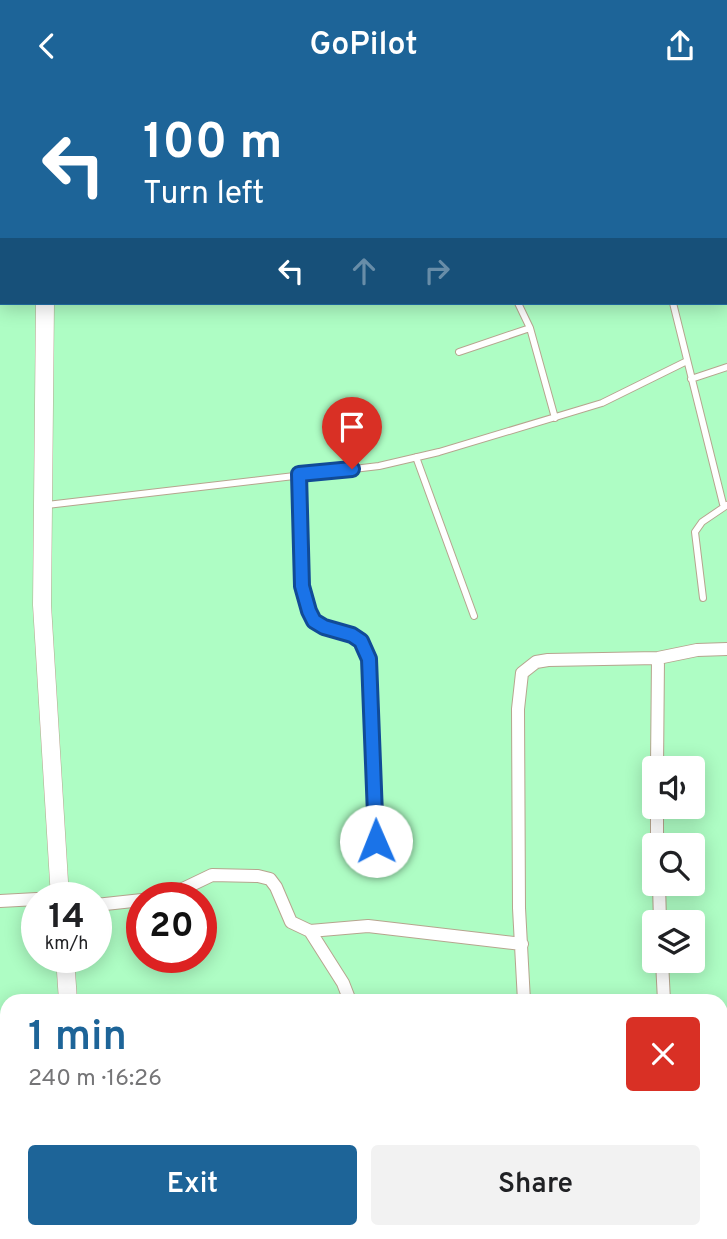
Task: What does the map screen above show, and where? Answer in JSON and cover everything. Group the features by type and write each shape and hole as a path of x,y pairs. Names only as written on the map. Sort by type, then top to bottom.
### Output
{"street":[{"path":"45,305 43,642 59,882"},
{"path":"524,994 518,709 522,673 536,662 548,660 658,658 697,650 727,649"},
{"path":"657,756 658,658"},
{"path":"197,882 212,875 258,876 270,879 291,922 310,931 368,926 522,944"},
{"path":"0,901 21,900"},
{"path":"310,931 347,994"},
{"path":"66,973 68,994"},
{"path":"663,973 664,994"}],"lane":[{"path":"519,305 530,328 555,418"},
{"path":"673,305 685,362 725,505 702,522 695,532 703,598"},
{"path":"459,352 530,328"},
{"path":"42,505 379,466 602,403 685,362"},
{"path":"691,379 727,366"},
{"path":"416,457 474,616"},
{"path":"299,474 302,586 309,611 314,621 324,627 352,635 361,641 369,659 376,841"}],"green space":[{"path":"0,305 727,305 727,994 0,994"}],"route":[{"path":"352,469 299,474 302,586 314,621 361,641 369,659 373,708 376,841"}]}
